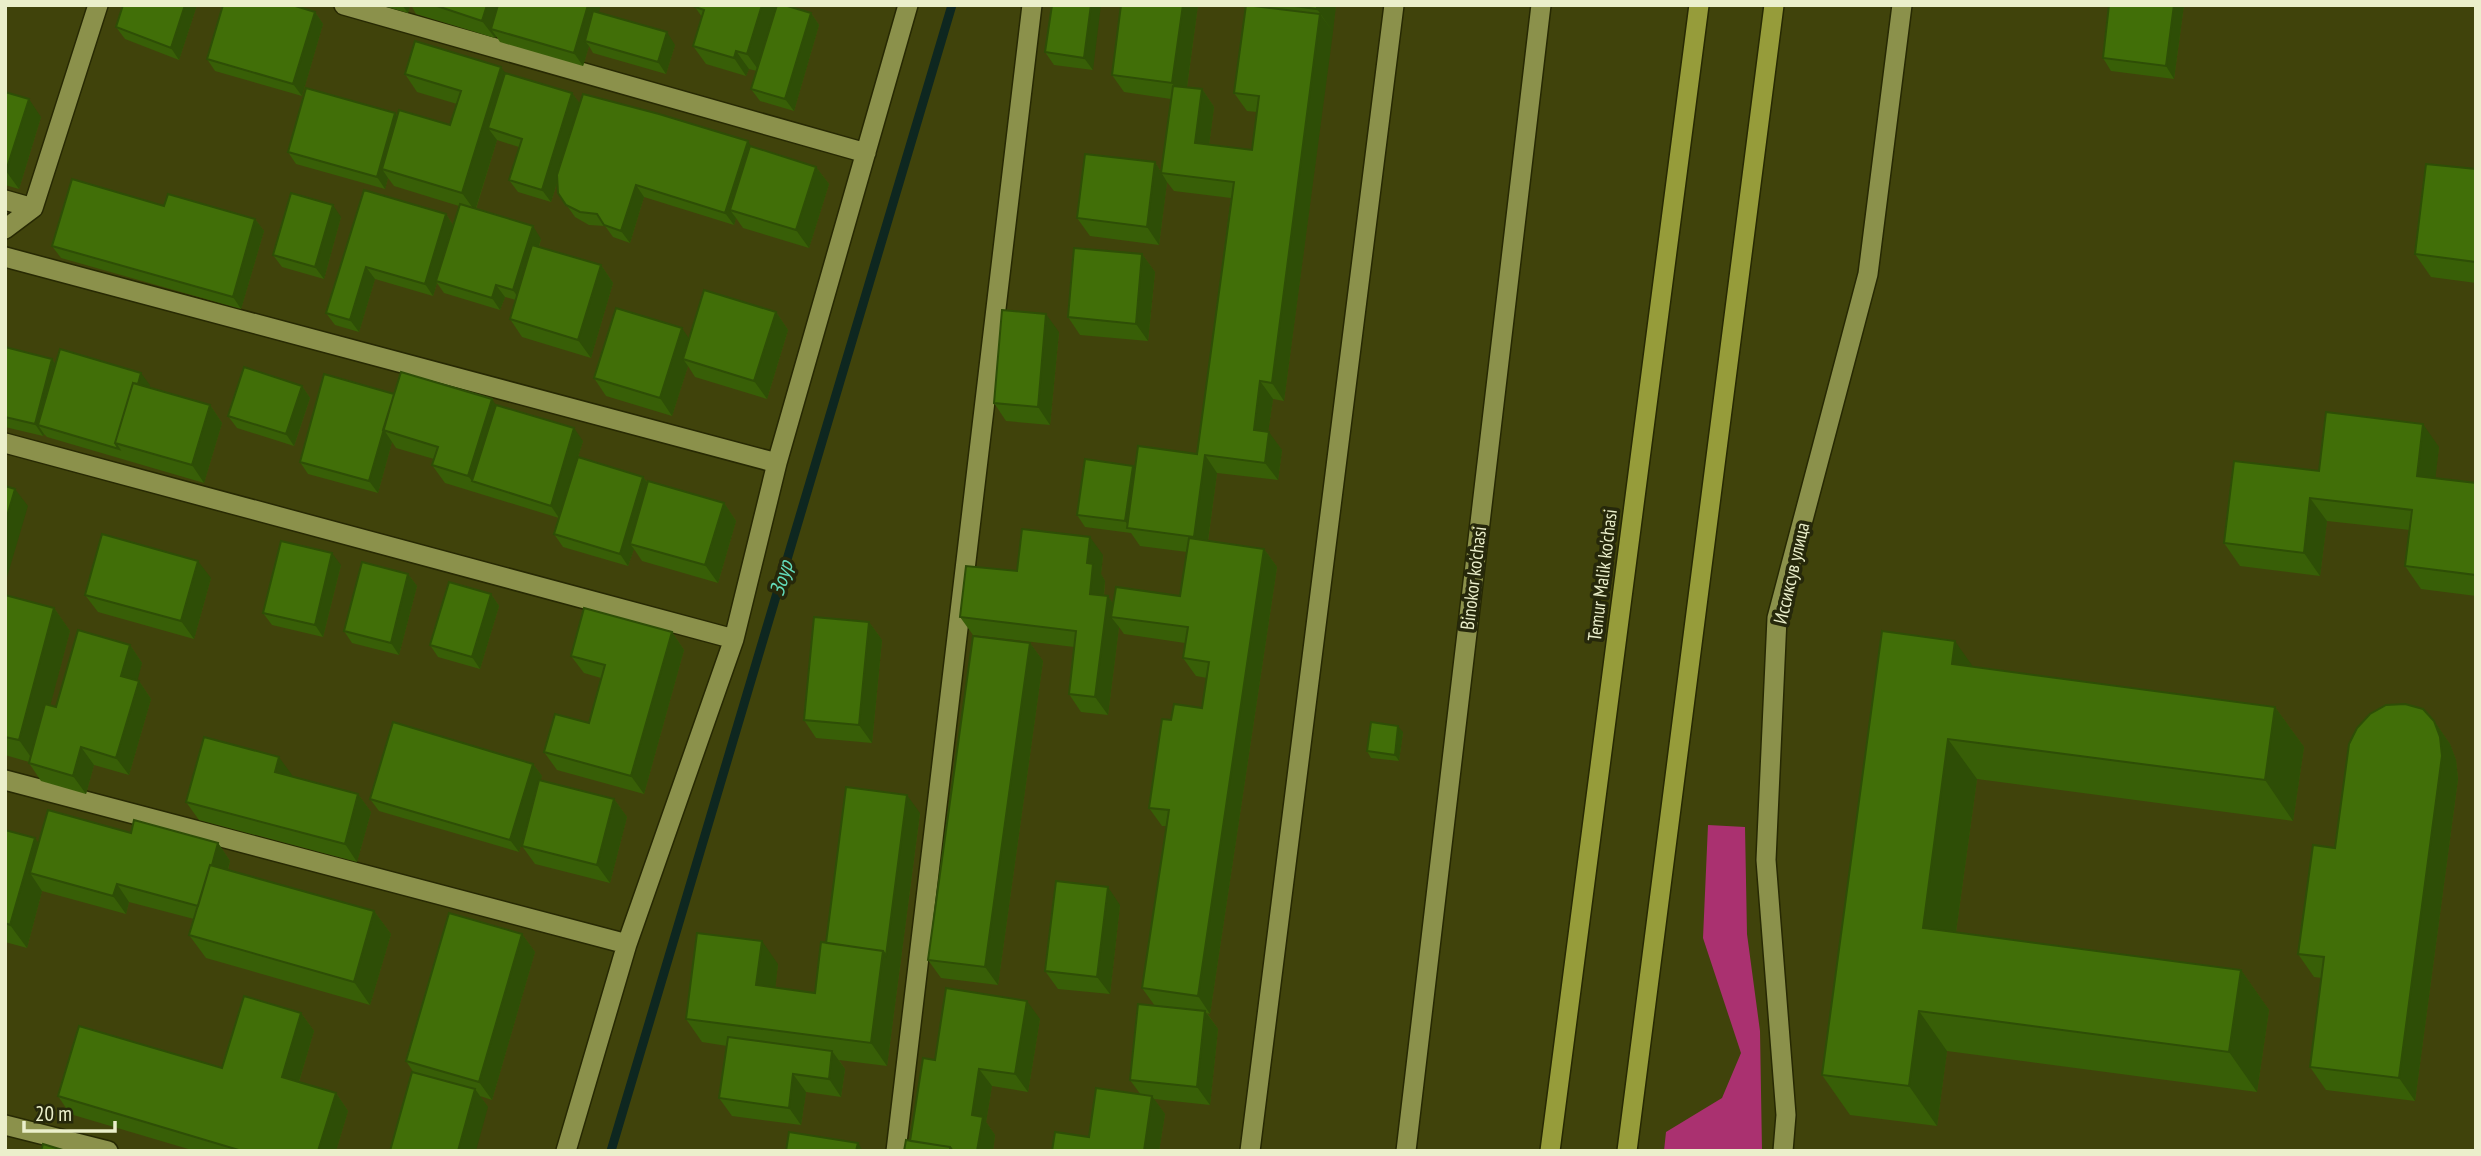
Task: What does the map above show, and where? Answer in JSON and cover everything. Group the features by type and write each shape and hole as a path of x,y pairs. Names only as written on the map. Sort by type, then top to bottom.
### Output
{"highway":[{"name":"Temur Malik ko'chasi","path":"1550,1151 1699,5"},
{"path":"1627,1151 1774,5"}],"street":[{"path":"5,229 33,208 98,5"},
{"path":"344,5 866,153"},
{"path":"566,1151 627,944 734,639 777,463 908,5"},
{"path":"896,1151 1032,5"},
{"path":"1250,1151 1394,5"},
{"name":"Binokor ko'chasi","path":"1406,1151 1541,5"},
{"name":"Иссиксув улица","path":"1783,1151 1786,1115 1766,860 1777,618 1868,274 1902,5"},
{"path":"5,200 33,208"},
{"path":"5,257 777,463"},
{"path":"5,443 734,639"},
{"path":"5,780 627,944"},
{"path":"5,1125 108,1151"}],"shaded area":[{"path":"1708,825 1745,827 1747,934 1760,1031 1762,1151 1664,1151 1666,1132 1722,1098 1741,1053 1703,938"}],"building":[{"path":"123,5 185,5 171,48 116,27"},
{"path":"223,5 292,5 315,12 293,84 207,59"},
{"path":"434,5 487,5 482,21"},
{"path":"498,5 588,5 574,53 491,29"},
{"path":"762,5 747,54 736,51 734,58 693,46 704,10 695,7"},
{"path":"777,5 811,13 785,99 751,89"},
{"path":"1052,5 1091,5 1084,58 1045,52"},
{"path":"1121,5 1183,5 1172,83 1112,75"},
{"path":"1246,5 1320,14 1272,383 1260,381 1254,430 1269,432 1265,463 1205,455 1194,537 1127,528 1138,446 1197,454 1234,182 1161,173 1173,86 1202,89 1195,143 1252,150 1259,96 1234,93"},
{"path":"1288,5 1317,5 1317,9"},
{"path":"2109,5 2174,5 2166,66 2103,58"},
{"path":"593,11 667,32 658,62 585,41"},
{"path":"415,41 501,67 462,193 382,169 399,110 450,125 461,91 405,74"},
{"path":"505,73 572,93 542,190 509,180 522,139 488,128"},
{"path":"306,88 395,113 377,177 288,152"},
{"path":"5,92 29,99 6,171 5,171"},
{"path":"583,94 748,141 725,213 636,185 621,231 604,225 597,214 580,212 566,205 558,193 557,175"},
{"path":"750,146 816,167 796,230 730,210"},
{"path":"1085,154 1155,162 1147,227 1077,218"},
{"path":"2426,164 2476,169 2476,262 2415,254"},
{"path":"72,179 164,206 168,194 255,219 233,297 52,246"},
{"path":"364,190 446,214 425,284 366,267 350,320 326,313"},
{"path":"291,193 333,205 315,267 273,255"},
{"path":"460,204 533,226 513,290 496,285 492,298 436,281"},
{"path":"532,245 601,265 578,340 510,319"},
{"path":"1074,248 1142,254 1136,324 1068,317"},
{"path":"704,290 776,312 754,381 683,359"},
{"path":"616,308 682,328 660,398 594,378"},
{"path":"1002,310 1046,314 1038,407 994,403"},
{"path":"5,347 52,359 35,424 5,417"},
{"path":"60,349 141,373 138,384 133,383 115,443 119,449 38,425"},
{"path":"244,367 302,386 286,434 228,416"},
{"path":"401,372 492,399 468,476 432,465 438,447 383,430"},
{"path":"324,374 394,394 369,481 300,462"},
{"path":"133,383 210,405 192,465 115,443"},
{"path":"496,405 574,428 551,506 472,481"},
{"path":"2326,412 2423,424 2417,476 2476,483 2476,575 2405,566 2412,510 2310,498 2304,553 2224,543 2234,461 2319,471"},
{"path":"578,457 643,477 620,554 554,534"},
{"path":"1085,459 1133,466 1125,521 1077,515"},
{"path":"648,481 724,503 705,565 630,544"},
{"path":"5,486 15,489 5,523"},
{"path":"1022,529 1090,537 1087,563 1093,564 1090,594 1108,596 1095,697 1069,694 1076,631 960,617 966,566 1017,571"},
{"path":"102,534 198,561 181,621 85,595"},
{"path":"1189,538 1264,549 1198,996 1142,988 1169,810 1149,808 1162,719 1171,720 1174,704 1202,708 1209,662 1183,658 1188,627 1111,617 1116,587 1180,596"},
{"path":"281,541 332,553 315,625 263,613"},
{"path":"362,562 408,574 391,643 344,631"},
{"path":"449,582 491,594 472,657 430,645"},
{"path":"5,595 54,608 19,740 5,737"},
{"path":"584,608 672,632 631,776 544,752 555,714 589,723 605,665 571,656"},
{"path":"814,617 869,622 859,725 804,720"},
{"path":"78,630 130,645 121,676 139,681 116,758 81,747 73,776 29,763 45,704 56,707"},
{"path":"1882,631 1955,641 1952,664 2275,707 2265,780 1948,739 1923,928 2241,970 2229,1052 1919,1011 1909,1086 1822,1075"},
{"path":"973,636 1030,643 985,967 928,960"},
{"path":"2405,704 2423,709 2434,721 2440,737 2442,756 2399,1078 2310,1067 2324,957 2298,954 2313,845 2335,848 2349,744 2357,728 2370,714 2386,705"},
{"path":"393,722 533,764 510,840 370,799"},
{"path":"1371,722 1398,726 1395,755 1367,751"},
{"path":"204,737 279,757 275,772 358,794 345,844 186,802"},
{"path":"539,780 614,799 597,865 522,846"},
{"path":"846,787 907,795 886,956 883,951 826,943"},
{"path":"48,810 131,833 134,820 218,843 198,906 117,884 113,896 30,873"},
{"path":"5,830 35,838 10,925 5,923"},
{"path":"210,865 374,911 354,982 189,935"},
{"path":"1056,881 1108,887 1097,977 1045,971"},
{"path":"449,913 522,934 479,1082 406,1061"},
{"path":"697,933 762,941 756,985 815,993 821,942 883,951 871,1043 686,1019"},
{"path":"946,988 1027,1001 1015,1074 979,1069 972,1115 983,1117 977,1151 953,1151 950,1147 910,1141 923,1058 935,1060"},
{"path":"244,996 301,1013 282,1077 336,1093 318,1151 242,1151 58,1096 79,1026 222,1068"},
{"path":"1138,1004 1205,1011 1197,1087 1130,1080"},
{"path":"728,1037 832,1051 829,1079 793,1074 789,1108 719,1098"},
{"path":"412,1072 475,1089 458,1151 390,1151"},
{"path":"1096,1088 1152,1096 1144,1151 1052,1151 1055,1132 1089,1137"},
{"path":"789,1132 858,1143 856,1151 786,1151"},
{"path":"906,1140 950,1147 950,1151 904,1151"},
{"path":"43,1144 66,1151 41,1151"}],"waterway":[{"name":"Зоур","path":"611,1151 952,5"}]}
